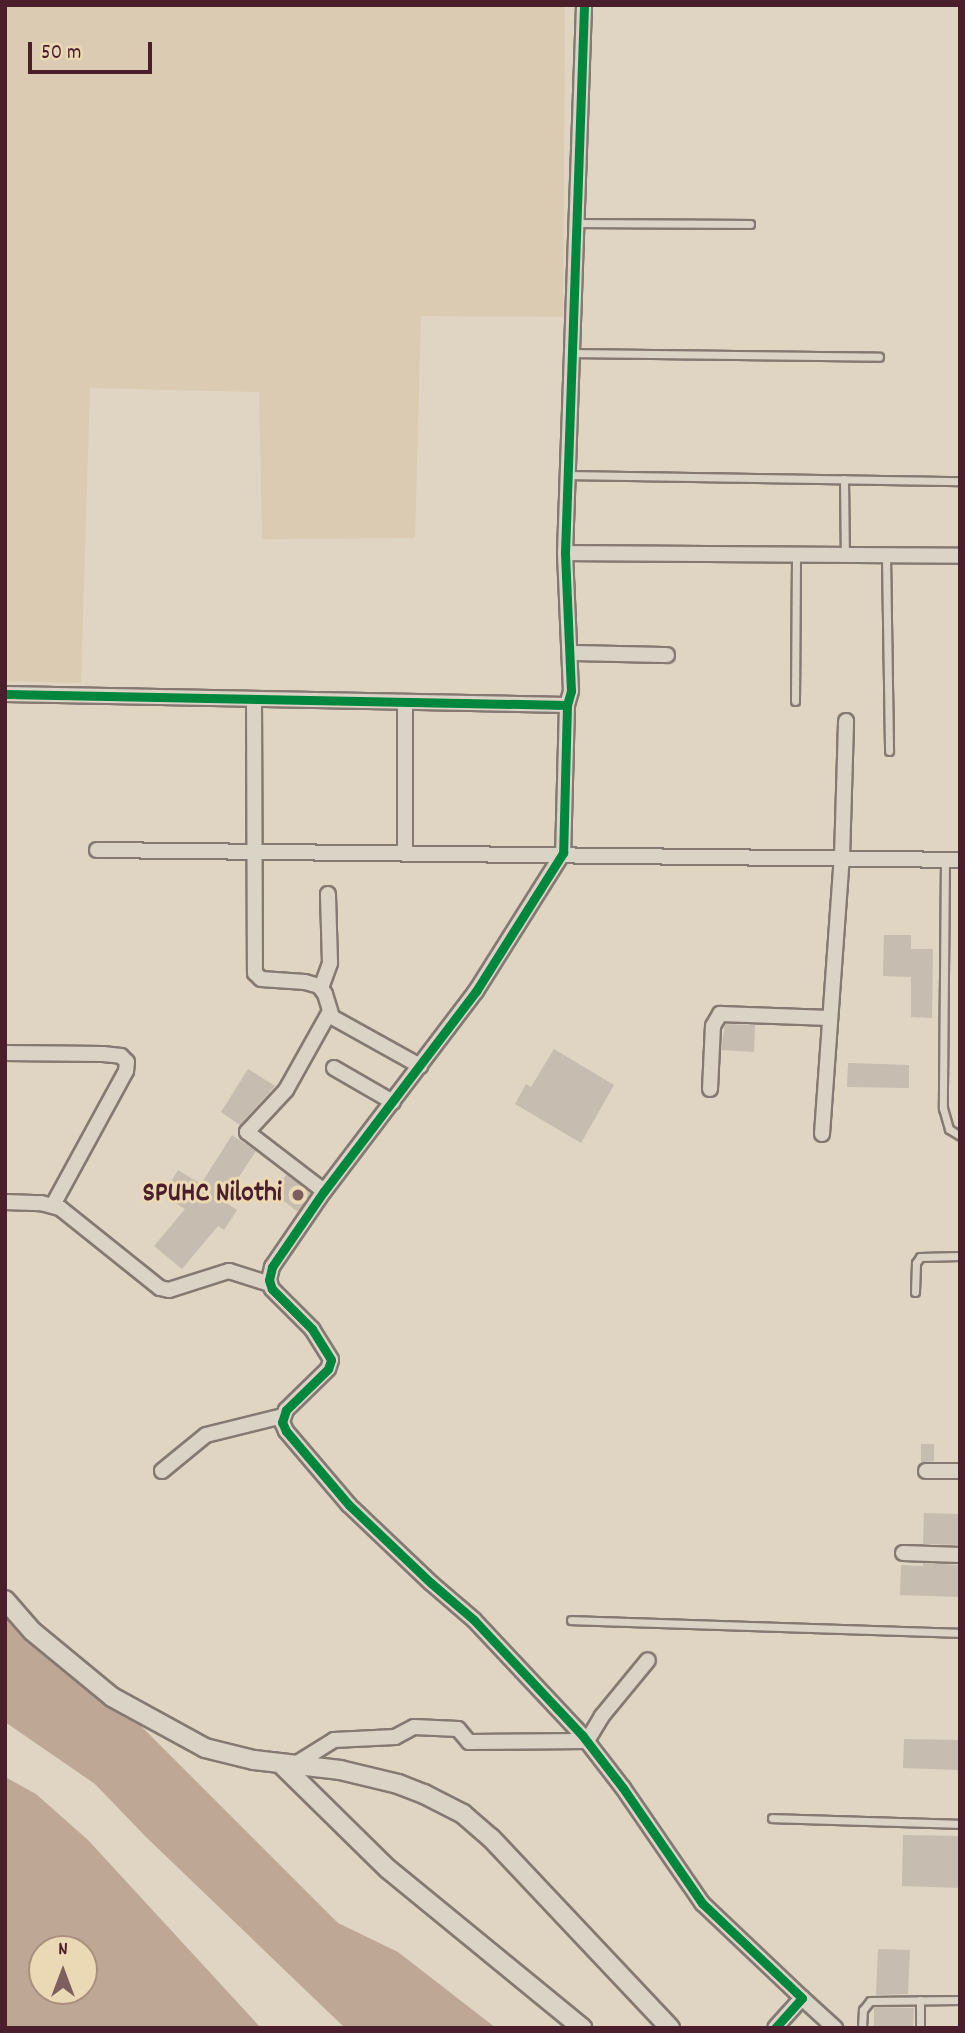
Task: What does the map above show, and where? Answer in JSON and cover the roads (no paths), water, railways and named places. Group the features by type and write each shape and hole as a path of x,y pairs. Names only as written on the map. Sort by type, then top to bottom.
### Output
{"street":[{"path":"270,1284 272,1267 324,1191 476,991 563,853 567,705 571,691 565,553 584,5"},
{"path":"565,553 960,556"},
{"path":"570,653 667,655"},
{"path":"5,694 567,705"},
{"path":"254,699 255,973 261,979 305,982 321,988"},
{"path":"405,703 405,852"},
{"path":"822,1134 842,858 846,721"},
{"path":"97,850 563,853 952,860"},
{"path":"328,894 330,963 321,988 329,1013 340,1023 420,1066"},
{"path":"324,1191 247,1132 286,1090 329,1013"},
{"path":"710,1089 713,1026 720,1014 830,1018"},
{"path":"5,1053 103,1054 121,1056 127,1062 126,1071 53,1205"},
{"path":"334,1068 393,1102"},
{"path":"5,1202 53,1205 160,1288 169,1290 229,1271 270,1284 312,1329 331,1360 328,1369 283,1416 206,1435 162,1471"},
{"path":"283,1416 286,1432 349,1505 474,1620 587,1741 702,1903 835,2028"},
{"path":"926,1471 960,1471"},
{"path":"904,1553 960,1555"},
{"path":"5,1600 32,1630 112,1697 205,1748 287,1764 340,1770 398,1784 463,1814 491,1838 670,2028"},
{"path":"587,1741 603,1716 648,1660"},
{"path":"287,1764 334,1740 395,1737 414,1727 457,1729 469,1742 587,1741"},
{"path":"287,1764 388,1869 582,2028"},
{"path":"775,2028 802,1998"}],"lane":[{"path":"576,223 750,223"},
{"path":"572,353 878,357"},
{"path":"568,475 959,481"},
{"path":"844,479 845,556"},
{"path":"795,701 796,555"},
{"path":"886,556 889,751"},
{"path":"952,860 943,1108 949,1129 960,1136"},
{"path":"915,1292 916,1263 920,1257 960,1256"},
{"path":"571,1620 960,1633"},
{"path":"772,1818 960,1824"},
{"path":"920,2000 920,2028"},
{"path":"862,2028 863,2010 870,2001 960,2000"}],"place":[{"name":"SPUHC Nilothi","path":"298,1195"}]}
